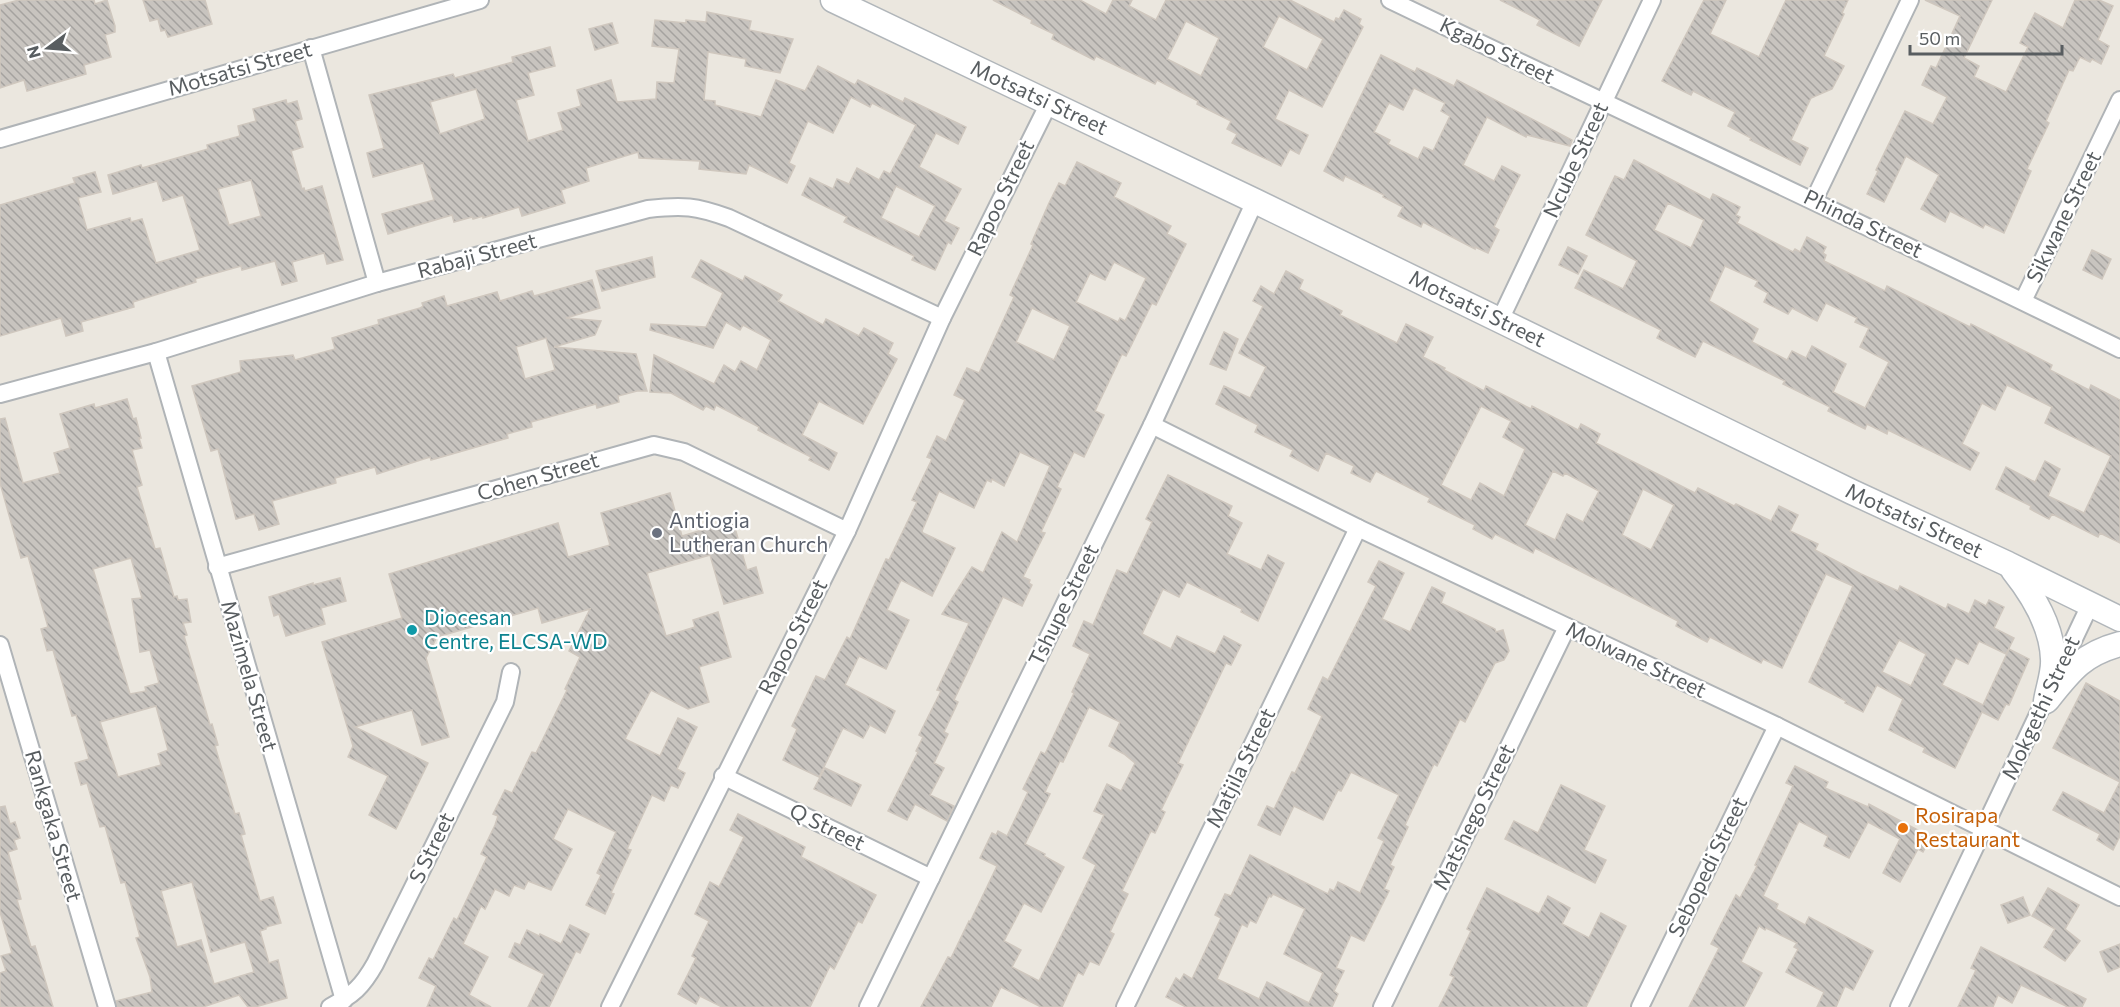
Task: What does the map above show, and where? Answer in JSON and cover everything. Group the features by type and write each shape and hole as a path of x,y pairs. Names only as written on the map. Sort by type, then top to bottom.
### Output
{"street":[{"name":"Motsatsi Street","path":"0,139 480,0"},
{"name":"Motsatsi Street","path":"833,0 2120,619"},
{"name":"Kgabo Street","path":"1390,0 1603,102"},
{"name":"Ncube Street","path":"1500,320 1652,0"},
{"path":"1814,200 1910,0"},
{"path":"311,48 377,283"},
{"name":"Sikwane Street","path":"2023,301 2120,100"},
{"name":"Phinda Street","path":"1603,102 1814,200 2120,349"},
{"name":"Rapoo Street","path":"610,1007 723,776 847,531 942,318 1049,103"},
{"name":"Tshupe Street","path":"868,1007 1152,424 1255,201"},
{"name":"Rabaji Street","path":"0,394 156,352 377,283 648,208 674,206 700,208 729,218 942,318"},
{"name":"Mazimela Street","path":"156,352 337,1004"},
{"name":"Molwane Street","path":"1152,424 1358,528 1777,726 2120,897"},
{"name":"Cohen Street","path":"217,567 654,445 668,446 684,452 847,531"},
{"name":"Matjila Street","path":"1125,1007 1358,528"},
{"path":"2008,564 2031,593 2047,629 2053,660 2046,701"},
{"name":"Mokgethi Street","path":"1899,1007 2090,605"},
{"name":"Matshego Street","path":"1382,1007 1567,627"},
{"path":"2046,701 2071,670 2098,650 2120,644"},
{"name":"Rankgaka Street","path":"0,645 107,1007"},
{"name":"S Street","path":"337,1004 363,985 375,964 505,702 511,672"},
{"name":"Sebopedi Street","path":"1640,1007 1777,726"},
{"name":"Q Street","path":"723,776 931,878"}],"building":[{"path":"19,0 94,0 95,4 107,0 115,26 115,32 105,35 111,57 84,65 86,74 27,91 24,80 0,88 0,5"},
{"path":"143,0 205,0 212,24 168,37 165,30 161,31 158,19 150,21"},
{"path":"993,0 1080,0 1106,14 1113,0 1132,0 1129,6 1156,20 1166,0 1290,0 1334,22 1336,18 1339,19 1344,10 1361,19 1359,24 1363,27 1322,107 1289,90 1275,119 1308,135 1299,154 1290,149 1281,166 1232,143 1237,134 1227,129 1231,121 1197,104 1198,101 1157,80 1155,84 1096,56 1094,60 1052,39 1054,34 1031,23 1032,20","holes":["1279,16 1323,39 1307,70 1263,47","1186,21 1219,38 1201,76 1167,59"]},
{"path":"1500,0 1602,0 1579,46 1537,25 1540,20"},
{"path":"1704,0 1726,0 1710,34 1759,57 1786,0 1848,0 1842,13 1844,14 1824,56 1844,66 1832,89 1811,98 1791,140 1808,148 1800,165 1750,140 1751,138 1728,126 1735,112 1693,91 1691,95 1662,81"},
{"path":"1925,0 1992,0 1964,58 1979,66 1974,77 2006,92 2028,47 2020,43 2035,13 2063,28 2075,0 2099,0 2113,6 2098,40 2109,46 2101,64 2092,59 2090,62 2080,57 2073,71 2069,70 2046,121 2049,123 2027,169 2031,171 2004,233 1985,224 1983,228 1950,211 1945,222 1921,209 1939,175 1906,156 1884,202 1867,194 1878,171 1876,170 1905,111 1933,124 1947,97 1922,85 1931,66 1936,68 1960,16"},
{"path":"707,12 751,21 749,30 793,39 780,73 745,66 746,59 708,52 704,100 715,101 715,105 761,117 776,80 805,91 818,66 855,85 858,80 903,102 905,98 966,127 958,144 936,133 919,167 961,189 944,221 959,228 951,244 948,242 935,270 912,260 914,256 844,222 847,217 802,195 810,178 833,189 837,179 849,184 857,168 879,180 884,171 890,174 916,125 872,103 870,107 851,97 833,133 808,121 789,163 795,166 787,183 749,165 746,174 699,169 700,161 639,158 638,152 586,168 589,181 561,190 565,203 522,216 519,207 483,218 483,216 473,219 472,217 454,222 452,215 388,234 382,214 434,200 423,163 373,177 367,153 384,148 369,95 453,74 455,78 513,62 512,57 550,47 555,66 528,73 534,95 516,100 528,141 563,130 558,113 581,106 577,90 611,80 617,102 656,99 657,82 674,83 679,49 652,46 655,20 706,22","holes":["476,89 485,119 440,134 430,102","896,186 935,206 919,237 881,218"]},
{"path":"612,23 618,43 595,50 589,29"},
{"path":"1381,55 1415,72 1417,68 1454,86 1457,80 1572,140 1570,146 1527,135 1526,137 1487,117 1463,165 1494,181 1502,166 1520,175 1494,227 1499,230 1488,253 1475,247 1475,249 1423,222 1421,227 1398,216 1403,207 1383,197 1384,195 1345,176 1343,181 1324,171","holes":["1414,88 1445,103 1441,111 1450,116 1433,151 1424,147 1418,159 1388,144 1390,140 1374,132 1389,103 1403,110"]},
{"path":"286,100 287,104 297,101 302,119 295,121 303,147 291,151 302,189 304,188 305,191 322,186 343,260 327,264 324,253 292,262 297,281 282,285 275,261 242,270 241,266 195,279 196,282 133,302 134,307 81,322 83,331 66,336 61,318 0,336 0,205 75,183 73,178 95,172 101,192 78,198 87,230 130,218 131,222 142,219 156,263 200,250 183,195 163,201 157,181 113,194 108,175 208,149 207,145 240,136 238,126 256,121 253,109","holes":["251,180 261,216 229,225 218,189"]},
{"path":"1634,160 1710,200 1713,194 1740,207 1736,215 1740,217 1737,223 1793,252 1795,249 1800,252 1807,237 1826,247 1823,253 1826,255 1824,261 1885,291 1887,286 1970,327 1971,324 2052,365 2050,370 2089,390 2091,385 2120,400 2120,543 2100,533 2098,537 2052,514 2049,519 2030,509 2031,506 1996,489 2006,467 2035,482 2045,461 2060,469 2048,496 2084,513 2111,456 2045,423 2052,407 2007,385 1995,410 1982,403 1962,444 1979,453 1970,470 1888,430 1887,434 1867,424 1865,429 1828,411 1830,407 1783,384 1785,381 1703,341 1695,357 1657,338 1661,330 1575,288 1584,270 1623,289 1637,261 1586,235 1615,176 1624,180","holes":["1668,203 1704,220 1691,248 1654,230","1725,266 1758,281 1755,286 1768,293 1764,302 1788,314 1792,308 1817,321 1826,303 1857,318 1855,322 1869,328 1860,347 1889,362 1865,408 1833,392 1846,364 1812,346 1806,358 1792,351 1787,360 1752,342 1758,329 1709,301"]},
{"path":"1077,162 1121,183 1114,197 1171,226 1167,234 1186,244 1156,305 1152,303 1126,356 1122,354 1095,411 1104,415 1084,457 1074,452 1057,487 1061,489 1041,532 1045,533 1023,577 1030,580 1029,583 1032,585 1022,606 1003,597 954,700 958,702 944,732 948,734 934,763 944,768 930,795 954,806 947,821 915,804 907,820 888,811 918,752 916,751 923,737 919,735 941,691 937,690 969,623 942,614 972,567 983,573 1002,532 1017,542 1050,466 1020,452 1004,486 992,479 991,482 987,480 974,508 939,491 922,531 955,548 932,596 901,580 887,610 909,620 886,669 859,656 845,685 895,711 885,733 870,725 863,738 843,728 819,777 783,760 797,729 792,726 816,676 825,680 847,637 850,639 886,559 889,560 917,502 912,500 932,459 927,457 937,436 946,441 965,400 954,395 967,368 979,373 1014,297 1010,295 1049,203 1059,183 1065,186","holes":["1114,262 1146,278 1125,321 1120,318 1118,322 1076,302 1090,273 1105,280","1032,308 1070,326 1054,360 1016,342"]},
{"path":"1568,247 1587,256 1578,274 1559,265"},
{"path":"2092,250 2111,259 2102,279 2083,270"},
{"path":"652,257 655,277 602,291 596,271"},
{"path":"701,260 743,281 745,276 782,295 778,301 823,325 826,319 859,336 864,328 893,343 888,354 897,359 863,424 819,401 802,435 837,453 829,470 809,460 811,457 758,430 759,427 716,405 714,410 706,406 703,410 671,393 650,392 654,355 714,384 724,365 735,372 741,361 757,370 771,340 743,325 740,330 726,322 713,348 650,330 651,324 706,327 723,293 692,277"},
{"path":"1286,271 1303,280 1299,289 1342,311 1340,315 1397,343 1406,324 1433,337 1423,357 1445,368 1444,370 1484,391 1486,386 1531,409 1532,406 1578,430 1581,424 1600,434 1596,443 1695,493 1698,488 1771,521 1779,506 1798,515 1790,531 1818,544 1815,550 1898,591 1900,586 1946,609 1948,604 1969,614 1975,600 1986,606 1989,600 2004,607 1994,628 2014,638 2006,654 1979,641 1968,664 1956,658 1942,685 1983,705 2009,649 2029,659 2009,705 2006,704 1998,720 1982,712 1955,768 1923,752 1925,748 1889,730 1903,699 1877,685 1863,712 1809,682 1853,586 1826,574 1782,668 1763,659 1761,663 1710,637 1707,642 1676,626 1678,621 1535,548 1533,553 1495,534 1492,539 1473,529 1475,525 1428,502 1430,498 1376,471 1370,482 1351,473 1354,466 1326,453 1318,471 1290,456 1293,450 1255,432 1258,425 1216,404 1224,386 1250,398 1266,367 1239,353 1263,306 1253,301 1261,286 1274,294","holes":["1481,406 1511,421 1503,437 1525,449 1504,496 1480,483 1471,500 1441,485","1553,471 1563,476 1565,473 1599,491 1583,522 1567,514 1555,540 1525,525","1643,489 1674,505 1651,550 1622,535","1899,640 1926,654 1911,686 1882,672"]},
{"path":"592,280 600,308 566,318 601,321 595,335 554,347 636,354 647,391 618,396 619,402 597,408 596,404 531,422 532,427 507,434 508,438 431,460 430,457 377,474 375,467 335,478 336,483 272,501 279,524 259,530 254,514 236,519 218,449 211,451 192,386 241,372 240,361 293,355 295,360 335,349 332,338 379,324 378,320 420,308 423,306 422,303 444,296 447,306 497,292 500,301 532,291 534,296","holes":["546,338 555,370 525,379 516,347"]},
{"path":"1224,332 1238,339 1226,370 1210,364"},
{"path":"127,399 133,419 136,418 142,448 132,450 142,485 137,487 155,549 160,548 174,597 177,596 178,600 187,599 191,622 183,623 187,635 184,636 218,745 215,746 235,814 239,813 245,834 241,835 260,901 273,897 281,923 260,931 269,963 278,960 287,998 255,1007 248,1007 239,995 203,1007 117,1007 116,1001 152,992 150,977 136,938 140,937 125,882 121,883 105,826 100,827 87,783 81,785 75,763 89,759 76,715 72,716 53,650 47,651 41,629 48,627 28,556 21,558 0,483 0,419 5,418 23,483 60,473 54,453 70,448 60,414 94,404 95,408","holes":["131,558 142,598 132,599 140,652 150,650 159,683 145,687 146,691 130,694 93,569","156,706 168,750 158,754 161,765 118,777 100,722","192,882 211,952 245,942 254,972 214,984 201,940 177,947 161,891"]},
{"path":"1168,475 1232,506 1228,516 1242,523 1227,554 1261,570 1268,555 1284,563 1258,621 1241,612 1242,609 1187,582 1179,597 1163,589 1142,634 1171,649 1177,636 1215,654 1224,636 1241,645 1231,665 1226,663 1178,763 1183,765 1161,810 1165,812 1155,833 1151,831 1122,891 1128,894 1110,932 1114,934 1099,965 1090,961 1083,975 1078,972 1062,1007 1041,1007 1001,987 991,1007 921,1007 948,957 951,958 997,866 980,858 992,833 996,835 998,831 1007,836 1028,792 1023,789 1041,752 1045,754 1074,693 1072,692 1090,654 1073,646 1084,621 1093,625 1117,570 1127,574 1152,522 1146,519","holes":["1089,707 1120,722 1109,746 1135,763 1121,791 1107,784 1094,811 1104,815 1083,858 1096,865 1039,981 1012,967 1021,950 1004,941 1024,903 1041,912 1064,867 1025,844 1050,794 1045,792 1060,761 1063,762"]},
{"path":"670,493 682,536 733,521 747,570 756,567 763,593 724,604 710,555 647,573 666,636 695,627 693,620 718,612 731,657 699,667 709,702 688,709 651,690 625,739 660,756 678,718 697,727 677,769 685,773 678,788 671,785 664,801 652,795 627,849 631,850 611,893 614,894 605,914 586,905 601,875 597,873 616,832 568,809 553,839 572,849 551,890 528,881 524,889 514,885 509,896 495,889 485,909 481,906 463,944 488,957 469,995 491,1007 427,1007 436,986 419,978 429,958 433,960 454,918 457,920 487,857 481,854 495,825 498,816 493,814 505,790 512,793 532,752 536,753 567,690 565,689 580,657 569,651 590,609 542,623 538,608 437,637 426,658 449,737 422,745 412,710 355,727 428,763 396,829 369,815 388,776 348,757 353,746 322,642 402,618 389,574 558,523 568,557 610,545 601,513"},
{"path":"1379,561 1404,573 1382,619 1410,632 1432,587 1445,593 1441,603 1495,629 1496,632 1503,630 1509,651 1504,660 1495,663 1465,722 1460,719 1437,766 1434,764 1405,825 1408,827 1390,865 1394,867 1384,889 1389,891 1364,941 1351,935 1336,968 1344,971 1334,991 1338,994 1332,1007 1186,1007 1166,997 1176,978 1180,981 1184,974 1192,979 1221,918 1215,915 1225,894 1231,896 1250,855 1328,894 1330,889 1334,891 1338,882 1360,893 1384,841 1378,838 1399,795 1351,772 1341,791 1338,790 1323,820 1294,806 1280,835 1258,825 1267,806 1274,809 1292,772 1295,773 1322,716 1308,709 1323,677 1328,680 1376,586 1368,582","holes":["1273,894 1305,909 1284,954 1323,973 1309,1003 1267,982 1259,999 1217,979 1242,924 1247,927 1250,920 1256,923 1269,896"]},
{"path":"340,578 346,601 321,608 325,624 286,636 279,614 274,616 269,597 313,583 313,585"},
{"path":"2086,683 2120,701 2120,782 2053,748"},
{"path":"1795,766 1828,782 1825,788 1868,807 1869,804 1931,837 1923,852 1918,849 1900,882 1883,873 1900,839 1868,822 1849,858 1824,846 1828,836 1799,821 1763,896 1778,904 1776,909 1805,925 1809,917 1873,951 1853,990 1845,986 1836,1007 1817,1007 1824,992 1786,972 1798,949 1794,947 1797,943 1759,926 1741,962 1762,973 1744,1007 1689,1007 1719,948 1711,944 1736,895 1740,898 1757,866 1755,865 1793,786 1786,783"},
{"path":"825,768 861,785 851,806 814,789"},
{"path":"2120,782 2120,836 2113,850 2097,840 2100,834 2053,810 2063,792 2104,813"},
{"path":"1561,785 1605,806 1584,850 1606,860 1595,883 1505,839 1514,821 1538,833"},
{"path":"5,806 10,824 15,822 20,838 14,840 17,849 8,852 21,899 17,900 31,947 35,946 53,1007 0,1007 0,973 6,971 1,956 12,953 0,912 0,807"},
{"path":"738,814 805,847 801,857 876,895 862,923 858,921 834,969 830,966 810,1007 722,1007 700,996 696,1004 678,994 696,958 692,956 709,921 695,914 710,882 719,887 744,837 730,830"},
{"path":"1487,888 1539,914 1548,896 1570,908 1562,924 1589,938 1601,913 1626,926 1586,1007 1439,1007 1454,977 1450,975 1471,931 1467,929"},
{"path":"2048,888 2079,905 2065,929 2080,941 2065,961 2044,947 2055,929 2032,916"},
{"path":"2023,897 2030,915 2008,923 2001,905"},
{"path":"570,925 589,934 580,953 576,951 549,1007 528,1007 544,974 509,957 515,943 520,945 527,930 561,944"},
{"path":"2120,944 2120,967 2108,972 2100,952"},
{"path":"1981,947 2086,999 2082,1007 2068,1007 2021,985 2012,1003 1998,995 1993,1007 1958,1007 1976,970 1971,968"}],"place":[{"name":"Antiogia Lutheran Church","path":"657,533"},
{"name":"Diocesan Centre, ELCSA-WD","path":"412,630"},
{"name":"Rosirapa Restaurant","path":"1903,828"}]}
